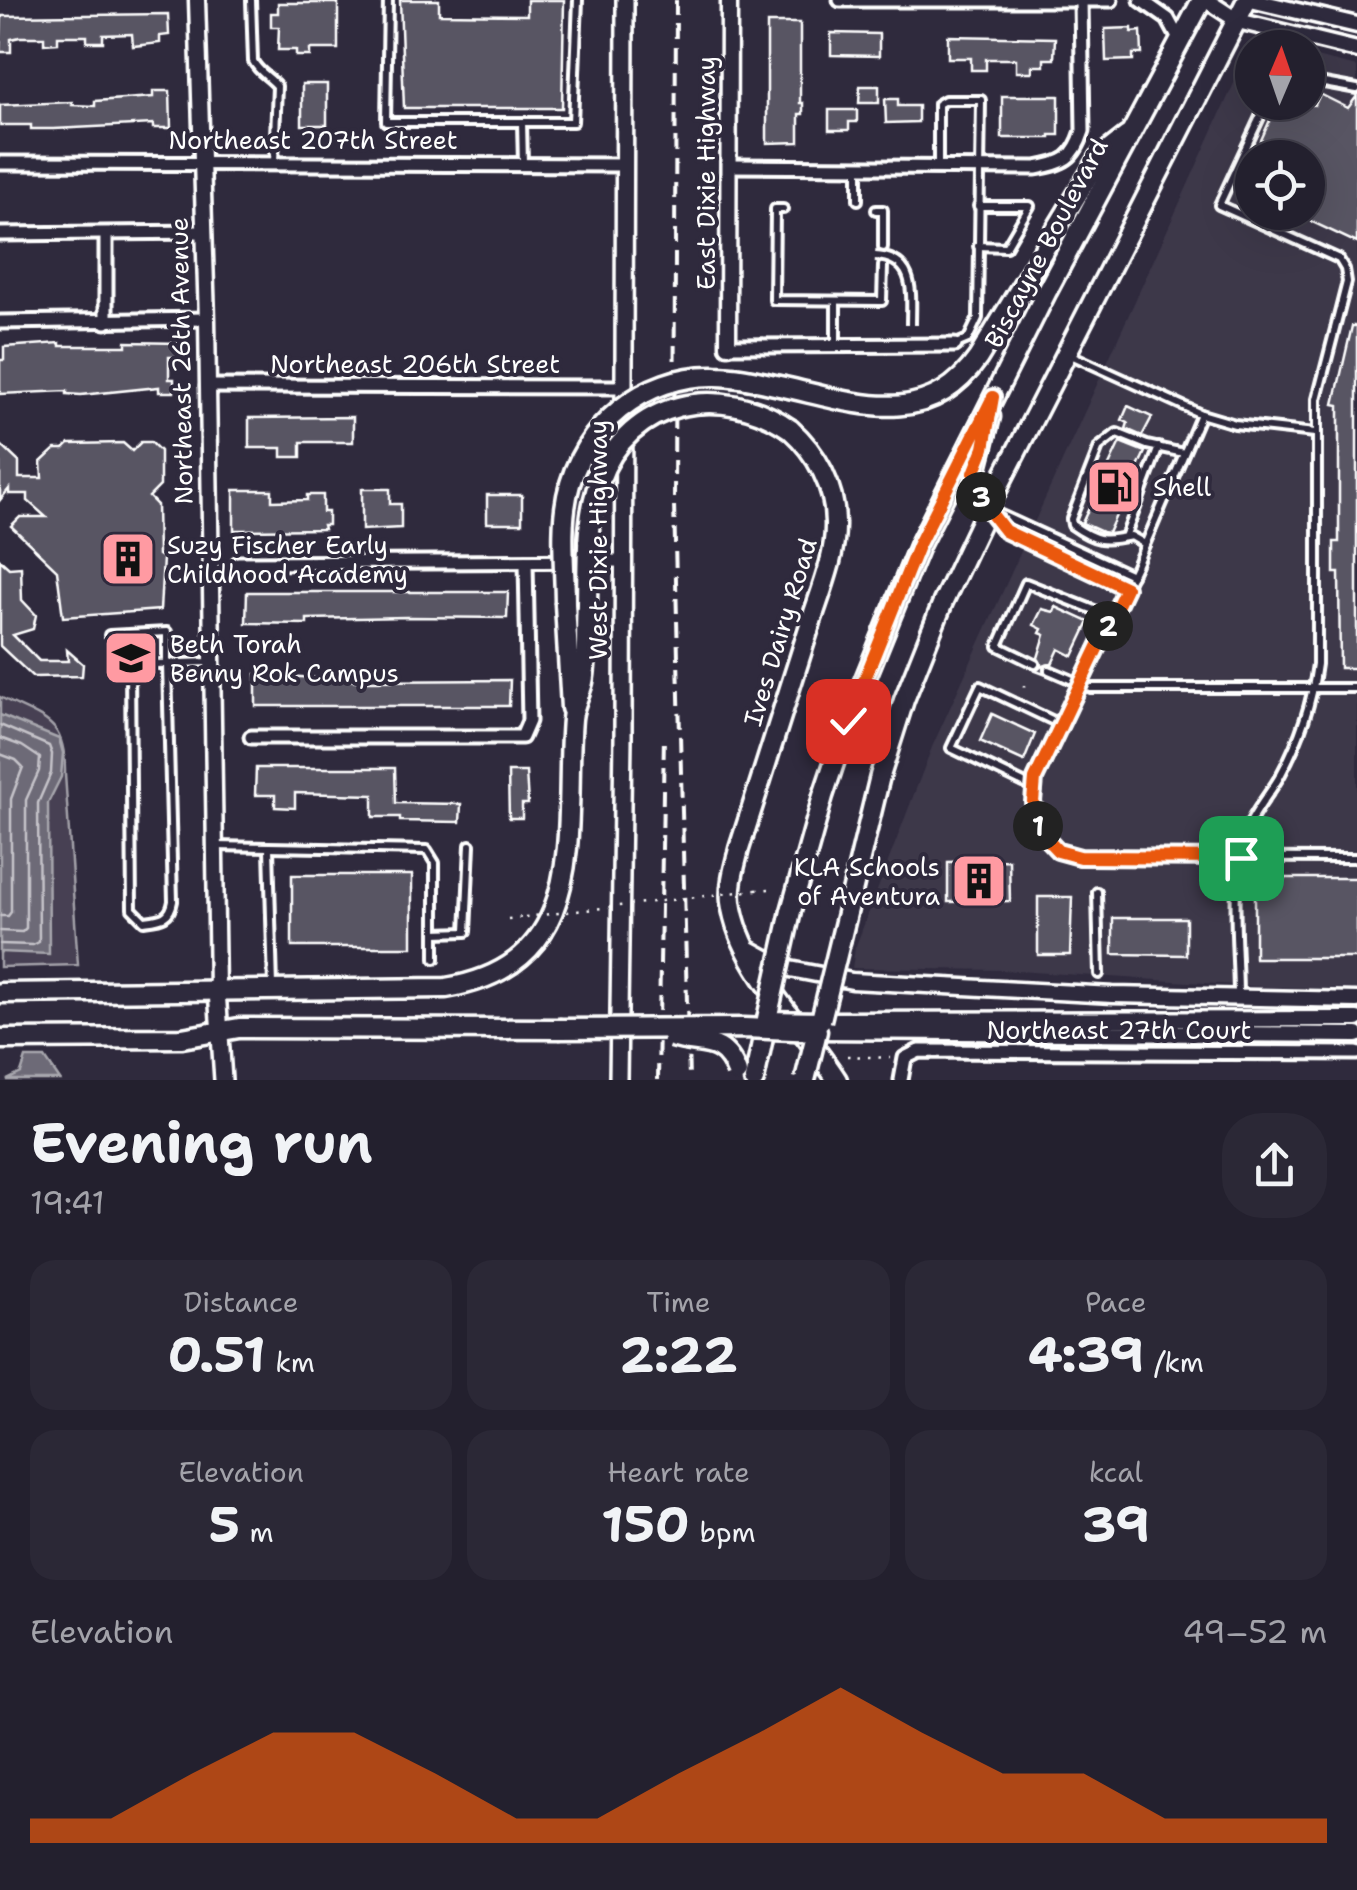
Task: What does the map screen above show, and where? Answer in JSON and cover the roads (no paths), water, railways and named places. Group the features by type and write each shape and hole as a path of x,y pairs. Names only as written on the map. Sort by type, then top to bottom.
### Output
{"main road":[{"name":"West Dixie Highway","path":"618,1080 626,0"},
{"name":"Biscayne Boulevard","path":"746,1077 766,1024 791,911 828,780 878,642 929,523 1204,0"},
{"path":"804,1080 873,801 901,710 943,602 987,508 1249,0"},
{"path":"572,714 567,682 564,524 570,485 590,442 610,418 646,391 695,377 744,378 866,404 916,404 949,389 966,374 1100,158 1132,133"},
{"path":"987,508 974,484 974,473 984,448 993,397"},
{"name":"Ives Dairy Road","path":"0,993 446,988 493,974 525,950 550,918 564,880 572,714 583,681 590,528 596,490 610,459 633,432 673,408 708,402 752,408 790,429 810,450 832,496 835,534 731,880 733,912 756,971 837,1080"},
{"name":"Northeast 26th Avenue","path":"216,990 223,1080"},
{"path":"0,1039 182,1038 239,1028 819,1026"},
{"path":"653,1028 677,1040 701,1040 715,1046 746,1077"}],"street":[{"name":"Northeast 26th Avenue","path":"197,0 216,990"},
{"name":"East Dixie Highway","path":"728,346 729,0"},
{"path":"840,0 1111,0"},
{"path":"1141,0 1168,18 1180,41"},
{"path":"1204,0 1238,20 1357,50"},
{"path":"1249,0 1357,25"},
{"path":"728,166 1036,168 1060,164 1077,149 1083,131 1081,1"},
{"name":"Northeast 207th Street","path":"0,163 625,165"},
{"path":"0,234 204,232"},
{"path":"106,234 106,322"},
{"path":"0,322 206,320"},
{"path":"728,346 955,345"},
{"name":"Northeast 206th Street","path":"206,386 624,387"},
{"path":"238,563 623,561"},
{"path":"251,737 505,738 525,734 529,721 526,562"},
{"path":"748,948 785,968 852,982 1357,1000"},
{"path":"889,1027 1357,1019"},
{"path":"819,1026 1357,1035"},
{"name":"Northeast 27th Court","path":"900,1080 905,1058 919,1052 1357,1053"}],"lane":[{"path":"251,0 254,61 258,70 277,86 274,162"},
{"path":"388,0 386,122 574,122 578,0"},
{"path":"1325,83 1357,89"},
{"path":"938,168 938,104 945,100 981,100 978,318 968,339 955,345"},
{"path":"1238,998 1241,858 1246,832 1282,772 1314,688 1317,398 1346,282 1345,269 1338,258 1220,205 1260,120"},
{"path":"522,122 523,164"},
{"path":"858,168 858,200"},
{"path":"978,206 1030,206 1006,246 978,246"},
{"path":"783,210 775,209 774,300 882,301 883,266"},
{"path":"876,210 884,210 883,247"},
{"path":"875,256 889,257 902,264 911,282 911,345"},
{"path":"836,301 836,345"},
{"path":"1067,353 1201,414 1235,424 1315,433"},
{"path":"1201,414 1126,588 1039,767 1034,788 1040,832 1068,856 1357,858"},
{"path":"1145,544 1131,536 1113,542 1098,540 1072,525 1074,510 1099,447 1117,433 1184,453"},
{"path":"1125,537 1158,447"},
{"path":"987,508 1132,574"},
{"path":"987,508 1005,531 1126,588"},
{"path":"1035,664 998,646 1026,583 1112,617"},
{"path":"108,634 167,632 167,664 173,902 171,912 163,919 144,921 132,910 130,665 167,664 210,662"},
{"path":"1050,670 1090,688 1357,688"},
{"path":"1034,788 950,748 980,686 1060,724"},
{"path":"435,933 466,932 470,845"},
{"path":"214,846 428,850 436,864 435,959"},
{"path":"268,848 274,989"},
{"path":"1097,892 1099,974"}],"water":[{"path":"0,715 59,739 63,753 61,777 48,803 49,954 0,952"},
{"path":"26,1058 45,1058 60,1080 7,1080 21,1073"}],"railway":[{"path":"676,0 674,504 689,1080"},
{"path":"658,1080 664,735"}],"place":[{"name":"Shell","path":"1114,487"},
{"name":"Suzy Fischer Early Childhood Academy","path":"128,559"},
{"name":"Beth Torah Benny Rok Campus","path":"131,658"},
{"name":"KLA Schools of Aventura","path":"979,881"}]}
